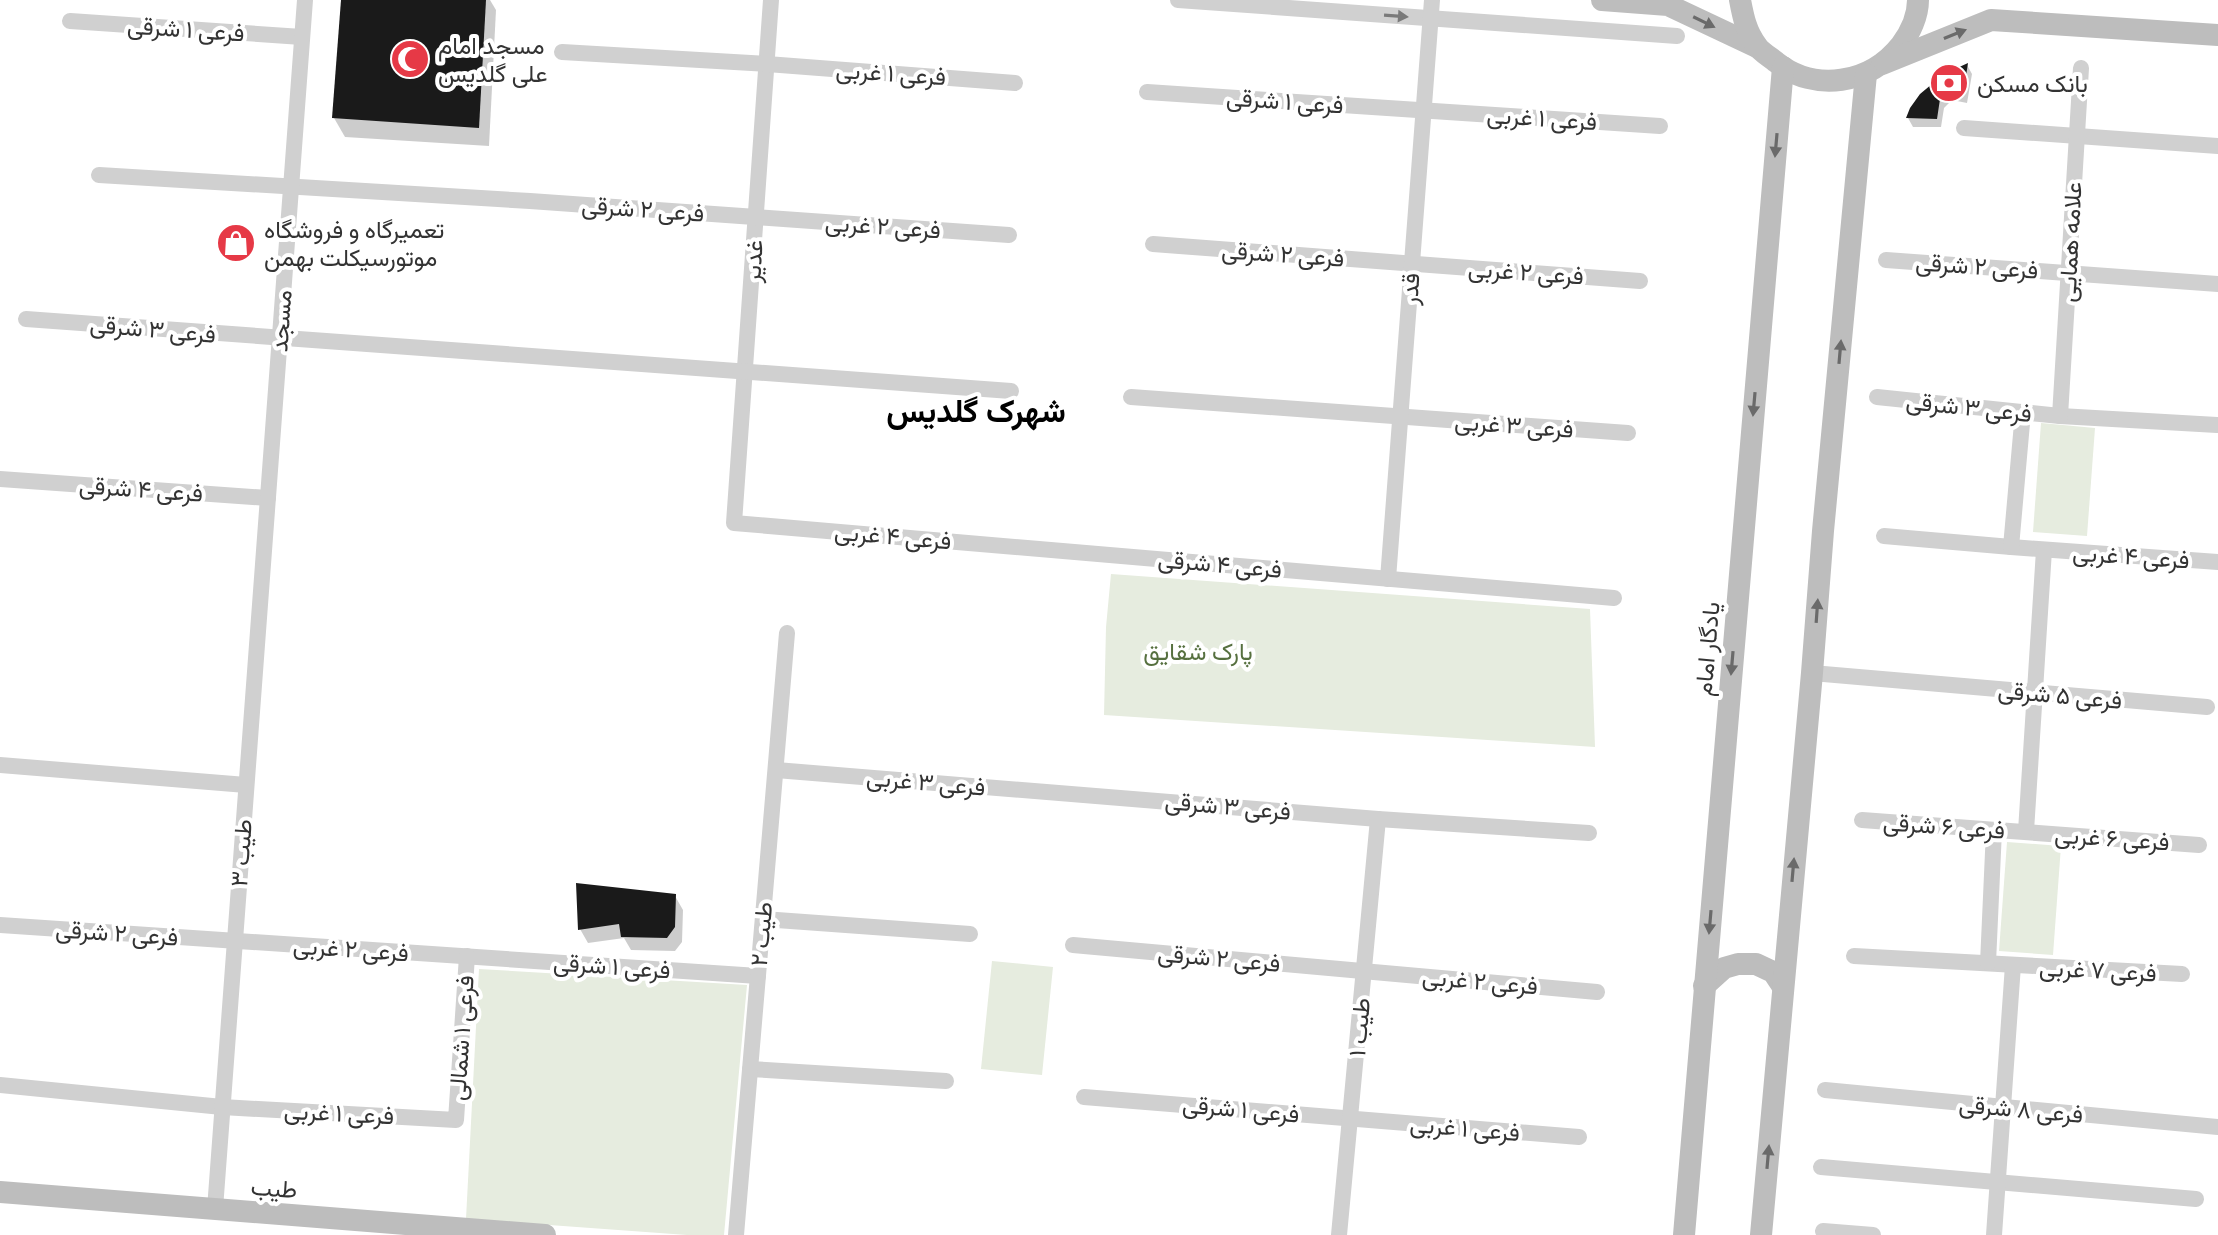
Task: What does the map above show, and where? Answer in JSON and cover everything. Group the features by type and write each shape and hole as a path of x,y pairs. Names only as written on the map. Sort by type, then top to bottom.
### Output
{"main road":[{"path":"1602,0 1668,5 1757,47 1783,67 1806,79 1836,82 1991,20 2218,35"},
{"path":"1740,0 1744,22 1757,47"},
{"path":"1761,1235 1824,517 1874,69 1890,58 1908,35 1918,0"},
{"name":"یادگار امام","path":"1684,1235 1783,67"},
{"path":"1704,986 1724,968 1756,964 1773,972 1783,987"},
{"name":"طیب","path":"0,1192 545,1235"}],"street":[{"name":"مسجد","path":"268,498 305,0"},
{"name":"غدیر","path":"734,523 771,0"},
{"path":"1178,0 1677,36"},
{"name":"قدر","path":"1388,579 1432,0"},
{"name":"فرعی ۱ شرقی","path":"70,21 302,37"},
{"path":"562,52 767,64"},
{"name":"فرعی ۱ غربی","path":"767,64 1015,83"},
{"name":"علامه همایی","path":"2060,416 2081,68"},
{"name":"فرعی ۱ شرقی","path":"1147,92 1423,110"},
{"name":"فرعی ۱ غربی","path":"1423,110 1660,126"},
{"path":"1964,128 2218,146"},
{"path":"99,175 291,187"},
{"name":"فرعی ۲ شرقی","path":"291,187 756,217"},
{"name":"فرعی ۲ غربی","path":"756,217 1009,235"},
{"name":"فرعی ۲ شرقی","path":"1153,244 1412,264"},
{"name":"فرعی ۲ شرقی","path":"1886,260 2069,272"},
{"name":"فرعی ۲ غربی","path":"1412,264 1640,281"},
{"path":"2069,272 2218,284"},
{"name":"فرعی ۳ شرقی","path":"26,319 280,339"},
{"path":"280,339 1011,391"},
{"path":"1131,397 1400,417"},
{"name":"فرعی ۳ شرقی","path":"1877,397 2060,416"},
{"path":"2011,547 2023,412"},
{"path":"2060,416 2217,425"},
{"name":"فرعی ۳ غربی","path":"1400,417 1628,433"},
{"name":"فرعی ۴ شرقی","path":"8,479 268,498"},
{"name":"طیب ۳","path":"215,1209 268,498"},
{"name":"فرعی ۴ غربی","path":"734,523 1051,549"},
{"path":"1884,536 2044,550 2026,831"},
{"name":"فرعی ۴ شرقی","path":"1051,549 1388,579"},
{"name":"فرعی ۴ غربی","path":"2044,550 2218,562"},
{"path":"1388,579 1614,598"},
{"name":"طیب ۲","path":"736,1235 787,633"},
{"name":"فرعی ۵ شرقی","path":"1812,673 2207,707"},
{"path":"0,765 246,785"},
{"name":"فرعی ۳ غربی","path":"776,770 1077,794"},
{"name":"فرعی ۳ شرقی","path":"1077,794 1378,819"},
{"path":"1378,819 1589,833"},
{"name":"طیب ۱","path":"1339,1235 1378,819"},
{"name":"فرعی ۶ شرقی","path":"1862,820 2026,831"},
{"path":"1988,963 1994,830"},
{"name":"فرعی ۶ غربی","path":"2026,831 2199,845"},
{"path":"763,919 970,934"},
{"name":"فرعی ۲ شرقی","path":"0,925 235,941"},
{"name":"فرعی ۲ غربی","path":"235,941 467,956"},
{"name":"فرعی ۲ شرقی","path":"1073,945 1364,971"},
{"name":"فرعی ۱ شرقی","path":"467,956 758,976"},
{"name":"فرعی ۱ شمالی","path":"456,1120 467,956"},
{"name":"فرعی ۷ غربی","path":"1854,956 2182,974"},
{"path":"1994,1235 2013,965"},
{"name":"فرعی ۲ غربی","path":"1364,971 1597,992"},
{"path":"750,1069 946,1081"},
{"path":"0,1085 222,1107"},
{"name":"فرعی ۸ شرقی","path":"1825,1090 2218,1127"},
{"name":"فرعی ۱ شرقی","path":"1084,1097 1350,1118"},
{"name":"فرعی ۱ غربی","path":"222,1107 456,1120"},
{"name":"فرعی ۱ غربی","path":"1350,1118 1579,1137"},
{"path":"1821,1167 2196,1199"},
{"path":"1823,1231 1873,1235"}],"green space":[{"path":"2041,423 2095,428 2087,536 2033,532"},
{"name":"پارک شقایق","path":"1111,574 1590,609 1595,747 1104,715"},
{"path":"2007,842 2061,846 2053,955 1999,951"},
{"path":"992,961 1053,967 1042,1075 981,1069"},
{"path":"479,969 747,985 724,1235 466,1219"}],"building":[{"name":"مسجد امام علی گلدیس","path":"341,0 486,0 479,128 332,118"},
{"name":"بانک مسکن","path":"1968,63 1963,95 1947,91 1940,99 1937,119 1906,118 1920,94 1944,74"},
{"path":"576,883 676,894 675,927 667,938 621,937 619,924 578,930"}],"place":[{"name":"مسجد امام علی گلدیس","path":"410,59"},
{"name":"بانک مسکن","path":"1949,83"},
{"name":"تعمیرگاه و فروشگاه موتورسیکلت بهمن","path":"236,243"}],"district":[{"name":"شهرک گلدیس","path":"976,410"}]}
